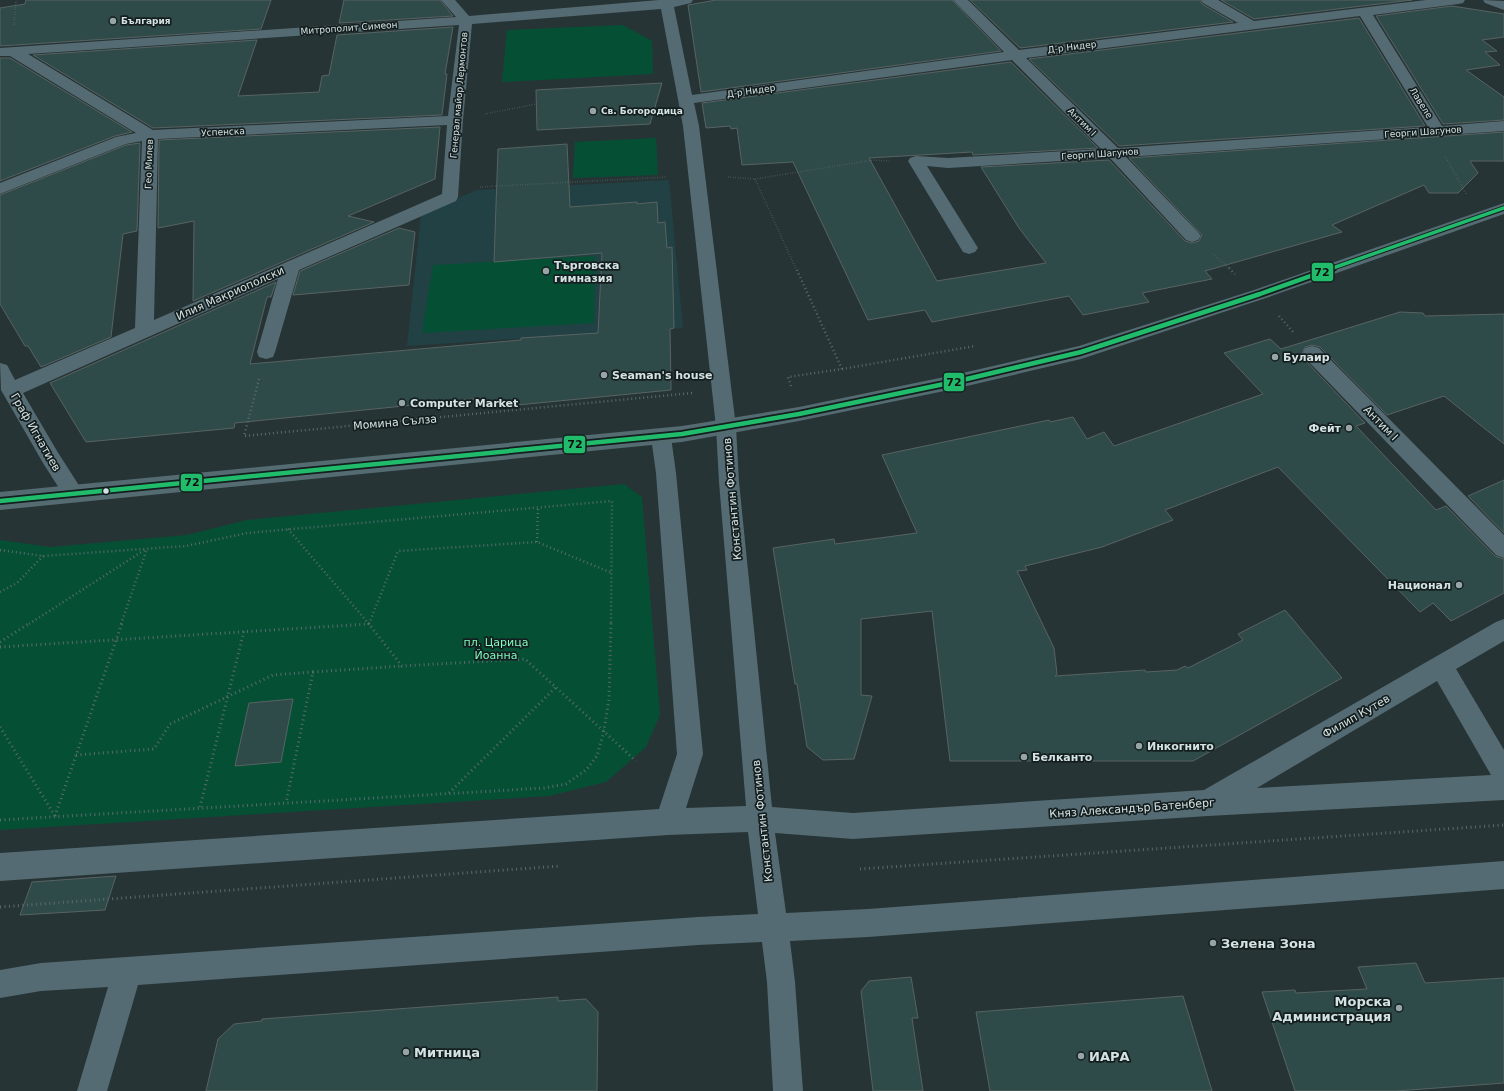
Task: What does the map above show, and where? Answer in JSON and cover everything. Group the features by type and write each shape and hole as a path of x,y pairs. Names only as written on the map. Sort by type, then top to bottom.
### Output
{"main road":[{"path":"0,501 661,436 726,427 799,414 954,382 1081,352 1260,294 1504,208"}],"street":[{"name":"Генерал майор Лермонтов","path":"448,0 466,20 455,120 450,193"},
{"name":"Митрополит Симеон","path":"6,51 466,20 686,0"},
{"name":"Антим I","path":"960,0 1114,153 1192,236"},
{"path":"1208,0 1251,24"},
{"name":"Д-р Нидер","path":"686,100 1251,24 1458,0"},
{"path":"1490,0 1504,6"},
{"name":"Константин Фотинов","path":"667,2 686,100 697,175 722,390 760,819 781,988 788,1091"},
{"name":"Лавеле","path":"1364,11 1438,131"},
{"name":"Гео Милев","path":"6,51 150,135 144,331"},
{"name":"Успенска","path":"0,189 122,140 150,135 455,120"},
{"name":"Георги Шагунов","path":"916,161 948,163 1504,126"},
{"path":"916,161 969,248"},
{"name":"Илия Макриополски","path":"11,390 450,193"},
{"path":"266,352 290,266"},
{"name":"Антим I","path":"1312,353 1504,549"},
{"name":"Граф Игнатиев","path":"0,370 50,457 73,493"},
{"path":"661,436 666,473 690,754 668,822"},
{"name":"Филип Кутев","path":"1208,803 1442,667 1504,629"},
{"path":"1442,667 1504,774"},
{"name":"Княз Александър Батенберг","path":"0,867 668,822 760,819 853,826 1208,803 1504,787"},
{"path":"0,984 42,977 698,931 868,923 1504,874"},
{"path":"92,1091 127,971"}],"path":[{"path":"455,120 536,104"},
{"name":"Лавеле","path":"1438,131 1435,143 1467,196"},
{"path":"450,193 697,175 755,179 873,160 916,161"},
{"path":"755,179 842,369"},
{"path":"1192,236 1238,277"},
{"path":"1260,294 1312,353"},
{"path":"799,414 788,377 978,345"},
{"name":"Момина Сълза","path":"266,352 244,436 722,390"},
{"path":"0,550 43,556 186,546 247,533 612,501 609,699 604,732 597,756 586,770 566,784 544,788 0,820"},
{"path":"538,508 538,542"},
{"path":"288,529 369,624 402,666"},
{"path":"369,624 398,551 538,542 612,573"},
{"path":"55,816 147,549"},
{"path":"0,642 147,549"},
{"path":"0,592 17,583 43,556"},
{"path":"0,647 369,624"},
{"path":"200,808 244,631"},
{"path":"76,754 154,750 170,724 273,675 525,659 636,761"},
{"path":"286,803 313,672"},
{"path":"449,794 556,687"},
{"path":"0,728 55,816"},
{"path":"860,869 1504,825"},
{"path":"0,907 561,866"}],"shaded area":[{"name":"Търговска гимназия","path":"669,180 683,328 407,346 421,214 477,190"}],"green space":[{"path":"623,25 652,41 653,74 502,82 507,30"},
{"path":"656,138 658,175 573,178 575,142"},
{"path":"595,256 594,323 422,333 433,265"},
{"name":"пл. Царица Йоанна","path":"624,484 642,497 660,715 646,747 606,782 549,796 0,830 0,540 50,547 187,535 247,520"}],"building":[{"name":"България","path":"26,0 271,0 261,29 0,46 0,8 25,4"},
{"path":"344,0 440,0 453,16 339,23"},
{"path":"716,0 952,0 1001,51 701,92 688,5"},
{"path":"970,0 1200,0 1202,4 1233,22 1020,48"},
{"path":"1221,0 1412,0 1254,19"},
{"path":"1452,6 1504,14 1504,37 1482,40 1497,51 1485,52 1500,65 1466,70 1504,97 1504,120 1443,124 1376,16"},
{"path":"1359,18 1425,126 1119,146 1029,59"},
{"path":"453,27 445,74 447,74 442,115 153,128 33,55 257,40 238,96 319,92 322,76 329,75 337,35"},
{"path":"0,58 10,58 132,132 115,136 0,181"},
{"path":"1011,62 1098,148 973,155 972,152 869,158 937,281 1046,263 1019,228 981,167 1109,160 1185,241 1192,243 1199,241 1202,235 1129,158 1504,132 1504,161 1470,161 1478,173 1458,193 1429,193 1424,185 1332,225 1342,232 1205,271 1212,279 1142,293 1149,302 1083,315 1069,296 932,322 925,310 868,320 793,162 742,165 737,128 731,129 730,126 706,128 702,103"},
{"name":"Св. Богородица","path":"662,83 650,124 537,130 536,90"},
{"path":"440,127 435,179 348,216 374,222 193,301 194,221 158,228 159,140"},
{"path":"140,143 137,231 123,234 111,337 41,367 28,346 25,346 0,304 0,195 126,145"},
{"path":"567,144 570,207 657,202 658,223 665,222 667,248 672,247 674,328 670,329 671,390 487,408 483,398 235,423 234,428 86,442 50,383 276,282 271,297 267,297 250,364 521,340 521,338 598,333 602,253 494,262 498,149"},
{"path":"399,228 415,232 409,285 293,295 300,271"},
{"path":"1400,312 1423,313 1425,316 1504,314 1504,444 1444,396 1387,415 1320,347 1312,345 1305,347 1302,354 1304,359 1365,423 1356,426 1436,510 1446,506 1495,556 1504,559 1504,593 1451,621 1433,603 1420,612 1278,467 1165,510 1173,520 1102,547 1025,566 1027,570 1017,571 1054,648 1057,674 1055,676 1145,670 1146,672 1177,670 1185,666 1188,668 1243,640 1238,634 1285,610 1342,678 1193,761 950,761 932,611 861,619 861,695 872,696 854,759 823,760 807,747 797,684 795,684 773,548 834,539 835,544 917,533 882,455 1049,420 1050,422 1073,417 1087,439 1104,432 1114,446 1263,394 1224,353 1270,339 1281,349"},
{"path":"1504,480 1504,533 1468,496"},
{"path":"293,699 281,762 235,766 249,703"},
{"path":"116,876 105,910 20,915 32,882"},
{"path":"1416,963 1425,983 1504,978 1504,1083 1396,1091 1295,1091 1262,992 1295,990 1296,993 1367,989 1358,967"},
{"path":"911,977 918,1018 912,1018 923,1091 873,1091 861,991 869,981"},
{"path":"1183,996 1212,1091 990,1091 976,1012"},
{"name":"Митница","path":"558,997 558,1001 586,999 598,1012 597,1091 206,1091 218,1039 234,1024 262,1021 262,1019"}],"transit line":[{"name":"72","path":"0,501 682,434 799,414 954,382 1081,352 1260,294 1504,208"}],"place":[{"name":"България","path":"113,21"},
{"name":"Св. Богородица","path":"593,111"},
{"name":"Търговска гимназия","path":"546,271"},
{"name":"Булаир","path":"1275,357"},
{"name":"Seaman's house","path":"604,375"},
{"name":"Computer Market","path":"402,403"},
{"name":"Фейт","path":"1349,428"},
{"name":"Национал","path":"1459,585"},
{"name":"Инкогнито","path":"1139,746"},
{"name":"Белканто","path":"1024,757"},
{"name":"Зелена Зона","path":"1213,943"},
{"name":"Морска Администрация","path":"1399,1008"},
{"name":"Митница","path":"406,1052"},
{"name":"ИАРА","path":"1081,1056"}]}
